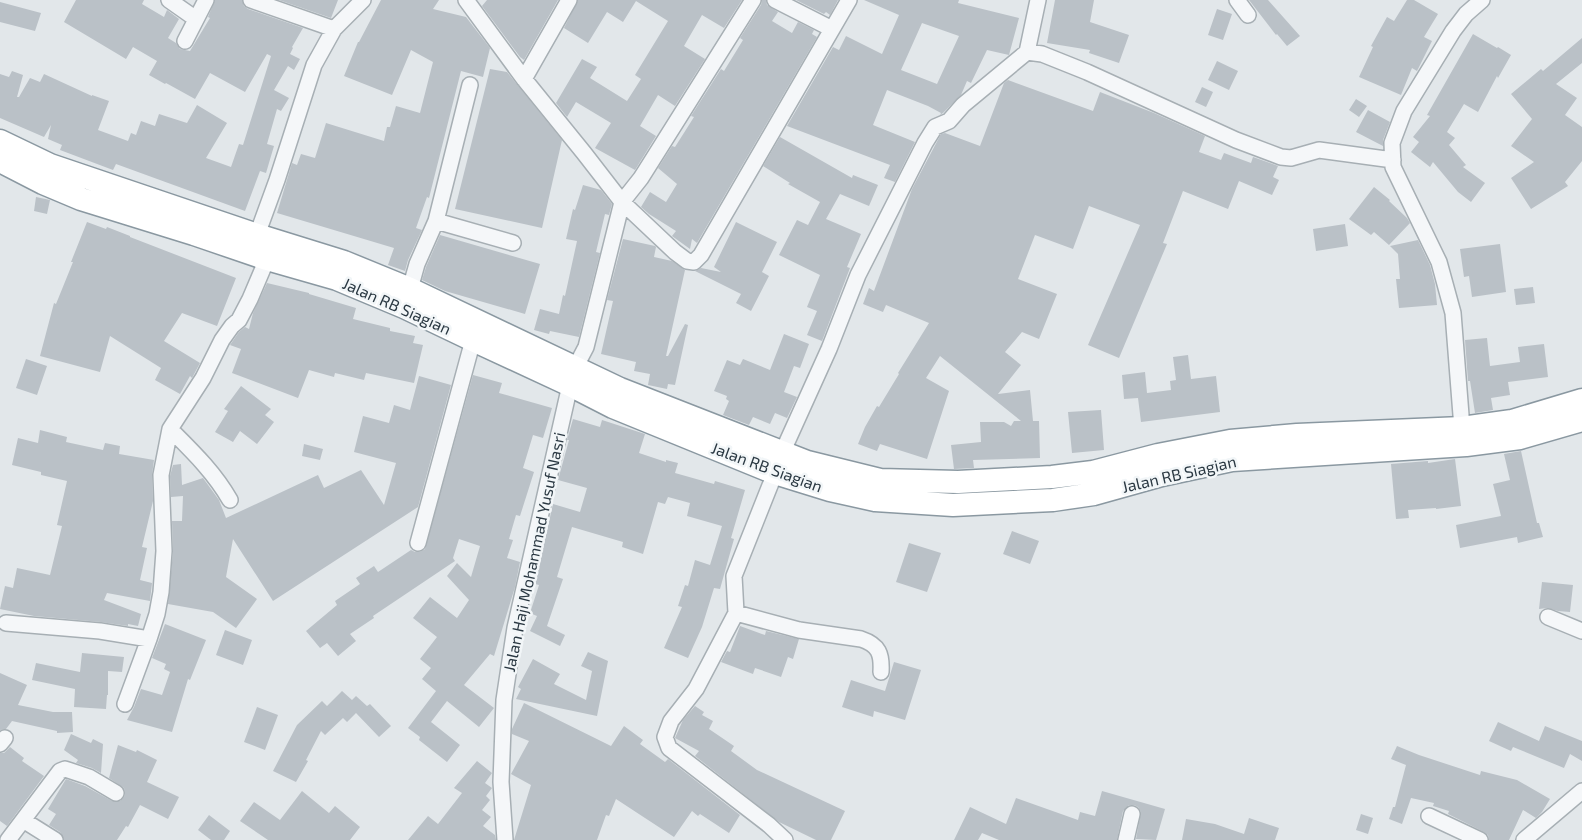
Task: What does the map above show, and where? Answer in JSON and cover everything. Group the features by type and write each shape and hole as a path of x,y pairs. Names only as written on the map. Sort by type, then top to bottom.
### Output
{"highway":[{"name":"Jalan RB Siagian","path":"0,141 50,166 344,262 410,289 573,376"},
{"name":"Jalan RB Siagian","path":"0,161 43,183 81,199 267,259 337,279 404,307 473,340 573,376 620,389 778,463 807,462 880,480 958,482 1052,477 1092,472 1158,456 1343,442 1512,421 1582,400"},
{"name":"Jalan RB Siagian","path":"1343,442 1466,445 1520,438 1582,420"}],"street":[{"path":"169,0 196,19"},
{"path":"185,41 206,0"},
{"path":"251,0 334,29"},
{"path":"257,235 314,65 334,29 363,0"},
{"path":"466,0 524,79 622,202 675,252 687,261 694,262 702,255 849,0"},
{"path":"524,79 569,0"},
{"path":"622,202 641,178 753,0"},
{"path":"775,0 832,29"},
{"path":"785,840 769,825 669,748 665,737 671,721 696,689 736,613 734,576 778,463 829,349 858,275 924,143 935,127 949,121 964,105 1027,52 1038,0"},
{"path":"1237,0 1248,15"},
{"path":"1462,428 1453,314 1439,262 1392,167 1392,143 1408,103 1453,31 1466,14 1482,0"},
{"path":"1027,52 1042,54 1087,72 1236,140 1281,157 1290,158 1319,150 1392,160"},
{"path":"410,289 417,264 436,220 470,85"},
{"name":"Jalan Haji Mohammad Yusuf Nasri","path":"503,838 501,782 504,700 513,637 573,376 586,347 622,202"},
{"path":"436,220 513,243"},
{"path":"126,704 149,640 162,592 164,551 161,475 170,428 203,378 222,340 239,320 267,259"},
{"path":"418,543 473,340"},
{"path":"170,428 204,462 222,485 230,500"},
{"path":"736,613 799,630 868,641 876,647 882,657 881,672"},
{"path":"1548,617 1582,631"},
{"path":"6,624 100,632 149,640"},
{"path":"8,840 60,772 65,769 89,777 116,793"},
{"path":"1524,840 1582,791"},
{"path":"1126,840 1132,814"},
{"path":"1429,816 1480,840"},
{"path":"23,820 56,840"}],"building":[{"path":"76,0 144,0 142,4 164,17 167,10 179,19 168,38 176,43 180,49 190,51 210,18 208,17 215,0 242,0 244,6 248,9 303,28 290,54 300,59 294,70 288,66 274,90 289,98 281,111 277,109 267,144 274,146 266,173 260,171 245,211 116,164 113,170 60,150 62,145 48,139 51,125 44,137 0,118 0,74 9,77 12,71 23,75 17,97 19,97 30,78 40,82 44,74 92,96 109,101 98,130 128,141 131,133 136,135 141,121 155,126 159,114 187,123 197,105 227,123 206,158 231,167 239,144 243,145 271,56 267,54 245,92 210,73 195,99 149,75 157,61 133,47 126,59 64,22"},
{"path":"279,0 338,0 331,18"},
{"path":"381,0 439,0 433,9 466,17 490,48 483,77 461,71 429,198 427,197 416,228 422,230 405,271 388,265 394,248 277,213 292,163 297,165 301,154 315,158 326,123 384,141 387,127 390,127 396,106 420,113 433,62 411,50 392,95 344,76 358,42"},
{"path":"487,0 558,0 524,60 482,6"},
{"path":"578,0 742,0 724,28 702,15 684,46 705,59 675,106 658,95 640,126 656,136 635,170 595,148 611,123 576,102 567,117 556,103 582,59 597,67 590,78 627,101 641,79 635,75 668,21 636,1 623,22 607,12 588,43 564,28"},
{"path":"762,0 766,0 767,5 778,12 772,21 792,33 798,22 814,30 812,34 817,37 697,243 692,239 690,249 672,236 676,231 641,207 650,192 666,202 677,184 658,168 672,146 675,147 694,117 691,116 721,69 724,71 743,40 740,38 761,5"},
{"path":"796,0 838,0 830,15 826,12 824,14"},
{"path":"864,0 959,0 958,3 1019,18 1009,55 987,50 971,83 967,81 961,95 940,115 941,113 928,106 887,90 873,125 915,142 895,182 884,178 890,165 787,126 833,47 839,50 846,36 882,54 899,15","holes":["922,23 959,36 937,84 901,70"]},
{"path":"1055,0 1094,0 1090,22 1129,35 1119,63 1089,53 1090,50 1047,43"},
{"path":"1249,0 1268,0 1300,36 1287,46"},
{"path":"1407,0 1414,0 1438,14 1424,37 1432,41 1417,71 1412,68 1401,95 1359,77 1373,47 1371,46 1387,17 1394,21"},
{"path":"0,2 41,13 35,31 0,22"},
{"path":"1217,9 1232,14 1223,40 1208,35"},
{"path":"1473,34 1511,55 1498,78 1497,76 1478,112 1464,104 1447,132 1455,138 1449,145 1466,165 1463,167 1485,183 1471,202 1458,192 1433,162 1430,167 1411,152 1419,142 1413,137 1430,116 1427,115"},
{"path":"1582,38 1582,63 1556,84 1577,98 1565,115 1582,127 1582,161 1565,182 1568,186 1531,209 1511,178 1534,162 1511,146 1532,119 1511,94 1541,69 1543,71"},
{"path":"1217,61 1238,71 1229,90 1208,80"},
{"path":"490,69 507,72 562,140 542,228 455,209"},
{"path":"1008,80 1093,111 1100,92 1154,113 1205,136 1199,152 1221,160 1224,153 1251,163 1253,157 1278,166 1273,177 1279,180 1272,195 1239,181 1228,209 1183,191 1163,243 1167,244 1119,358 1088,345 1140,225 1089,206 1073,249 1035,235 1018,279 1057,294 1039,339 1022,332 1005,352 1021,365 998,394 1030,390 1033,421 1039,421 1040,458 973,460 974,468 954,469 951,445 981,442 980,422 1004,422 1011,426 1014,421 1021,421 940,356 926,378 949,391 927,459 880,444 877,451 858,444 877,406 879,407 929,323 886,305 883,312 863,304 869,288 874,291 912,189 941,134 945,133 980,146 1004,83"},
{"path":"1202,87 1213,92 1206,107 1195,102"},
{"path":"1356,99 1367,106 1359,117 1349,110"},
{"path":"1368,110 1390,122 1383,140 1383,146 1356,132"},
{"path":"780,137 852,178 853,175 878,185 869,206 840,194 826,219 861,234 847,267 850,268 822,341 807,335 817,311 807,307 820,275 779,255 797,220 808,225 820,202 788,184 790,183 763,166"},
{"path":"583,185 601,190 612,204 609,215 605,214 596,252 600,253 579,337 550,331 549,334 534,330 540,309 559,314 563,295 565,296 577,241 566,239 573,209 575,210"},
{"path":"1374,187 1390,200 1410,223 1389,245 1374,232 1371,235 1349,219"},
{"path":"36,197 50,200 47,214 34,211"},
{"path":"87,222 106,229 107,227 236,278 217,326 182,313 164,341 200,363 180,394 155,380 161,368 110,336 100,372 40,356 54,303 56,304"},
{"path":"736,222 777,242 762,272 769,276 751,311 736,303 741,294 695,271 701,268 721,272 714,267"},
{"path":"1345,224 1348,246 1316,251 1313,229"},
{"path":"440,235 540,264 525,314 445,291 422,280"},
{"path":"623,239 655,246 654,257 672,261 685,270 666,356 668,356 685,324 688,325 675,385 668,384 667,389 648,385 650,374 634,371 636,362 601,354 613,301 607,300"},
{"path":"1418,240 1430,265 1435,284 1437,305 1399,308 1396,279 1400,279 1398,254 1390,246"},
{"path":"1500,244 1506,292 1472,297 1469,276 1464,277 1460,249"},
{"path":"267,283 309,293 356,308 353,319 390,328 390,331 415,336 413,343 423,345 414,383 366,373 364,380 335,373 334,377 309,370 298,398 232,373 241,349 230,345 239,332 245,327 249,329 253,313"},
{"path":"1533,287 1535,303 1516,305 1514,289"},
{"path":"784,334 809,344 800,368 794,366 784,392 797,397 787,418 775,413 770,424 753,417 749,425 723,415 729,401 726,399 727,396 714,391 727,360 740,365 743,359 770,370"},
{"path":"1487,338 1490,366 1520,362 1518,347 1544,344 1548,377 1508,382 1510,395 1491,398 1493,410 1475,413 1470,381 1468,381 1465,340"},
{"path":"1188,355 1191,379 1216,376 1220,412 1141,422 1138,398 1124,399 1122,375 1145,372 1147,393 1171,390 1170,381 1176,380 1173,357"},
{"path":"26,359 47,366 37,395 16,388"},
{"path":"473,375 502,383 499,393 552,408 543,438 533,435 523,468 534,472 520,516 516,515 509,539 513,540 507,558 520,562 515,587 494,656 490,654 464,685 494,708 479,727 447,701 431,722 460,745 447,762 419,740 420,737 408,728 436,691 422,679 431,668 420,659 437,637 413,618 430,597 457,618 469,600 447,576 457,563 471,577 480,546 459,539 453,558 455,561 373,616 374,618 350,634 356,641 338,656 327,643 320,648 306,631 337,605 335,601 360,584 356,578 374,566 378,572 411,550 420,552 425,549"},
{"path":"419,376 451,385 418,507 273,601 233,539 226,577 257,599 236,628 213,612 168,604 173,552 172,521 182,521 183,496 171,497 170,476 173,465 181,464 182,485 203,478 219,500 226,518 318,475 324,488 361,470 384,505 396,463 354,452 363,416 389,423 394,405 410,410"},
{"path":"241,386 271,409 265,415 274,422 257,444 240,431 233,442 215,432 228,411 224,409"},
{"path":"1101,410 1104,450 1072,453 1068,412"},
{"path":"573,419 600,427 602,420 645,434 639,453 666,462 666,460 678,463 675,473 714,484 715,481 745,490 731,538 734,539 720,589 714,588 702,627 688,658 664,648 682,607 678,606 685,585 688,586 695,560 710,565 722,526 687,516 690,503 668,497 665,504 658,502 643,554 622,547 623,542 572,527 557,577 563,579 547,626 565,635 560,646 530,631 537,616 530,613 539,585 535,584 553,504 580,512 587,488 558,480"},
{"path":"40,430 67,437 66,442 103,450 105,443 120,446 119,454 154,460 152,475 153,501 142,547 147,548 140,580 152,583 150,601 107,593 104,600 141,614 138,626 34,616 0,609 5,586 13,588 17,568 50,575 62,526 57,525 67,481 41,475 41,472 12,465 18,438 38,443"},
{"path":"304,444 323,449 320,460 302,456"},
{"path":"1521,451 1537,523 1539,523 1543,537 1518,543 1517,537 1460,548 1456,525 1501,516 1493,484 1510,480 1504,454"},
{"path":"1455,459 1461,506 1408,510 1409,518 1396,519 1391,464 1428,461 1428,463"},
{"path":"1012,531 1039,541 1030,564 1003,554"},
{"path":"909,543 941,553 927,592 896,582"},
{"path":"1542,582 1573,585 1570,612 1547,608 1539,609"},
{"path":"165,624 206,640 190,680 188,679 172,732 127,720 141,689 162,695 170,672 164,669 166,664 152,658"},
{"path":"740,626 765,635 766,631 799,639 793,659 788,657 781,677 755,668 753,674 721,662 727,651 730,652"},
{"path":"225,630 252,640 243,665 216,655"},
{"path":"588,652 608,661 597,716 516,699 521,689 518,687 533,659 560,674 554,684 586,700 592,671 581,666"},
{"path":"82,653 124,657 122,672 108,671 106,709 74,707 75,689 32,680 36,663 80,672"},
{"path":"894,662 921,670 905,720 874,711 873,717 842,707 851,680 885,691"},
{"path":"0,673 27,685 18,705 53,712 72,712 73,732 57,733 57,731 12,721 6,729 0,730"},
{"path":"342,691 352,700 356,696 367,706 370,704 391,726 379,737 356,713 347,722 343,718 325,735 321,731 306,760 308,761 296,782 273,771 297,725 322,701 327,706"},
{"path":"524,703 611,746 624,726 643,740 640,744 665,762 668,759 740,815 729,833 700,814 698,816 692,811 674,837 616,799 609,816 606,815 597,840 514,840 531,785 511,774 529,741 512,734 512,729"},
{"path":"695,706 704,712 702,715 713,721 709,729 734,746 731,751 757,770 845,811 831,840 816,840 779,822 695,756 699,751 675,738 683,720"},
{"path":"257,707 278,715 265,750 244,742"},
{"path":"1498,722 1539,741 1545,726 1582,741 1582,761 1570,754 1564,768 1513,747 1511,751 1489,741"},
{"path":"71,734 91,743 93,739 103,744 101,773 76,763 78,760 64,750"},
{"path":"118,745 136,752 137,750 157,760 147,782 179,797 168,819 140,805 128,827 126,826 117,840 64,840 60,832 49,825 56,814 48,809 66,779 85,786 112,801 120,801 124,797 124,788 109,778"},
{"path":"1397,746 1480,775 1481,771 1517,780 1550,799 1536,818 1523,810 1509,840 1489,840 1488,835 1484,832 1448,814 1449,811 1433,806 1434,803 1411,798 1402,824 1389,819 1393,807 1395,807 1406,765 1391,759"},
{"path":"10,747 24,758 22,761 44,776 7,826 0,821 0,753 4,753"},
{"path":"477,761 492,773 485,783 492,788 486,796 490,800 482,810 491,817 483,826 495,835 496,840 408,840 428,816 438,824 462,793 454,788"},
{"path":"302,791 329,813 335,806 360,827 350,840 268,840 240,821 254,802 280,820"},
{"path":"1102,791 1165,809 1156,840 1136,839 1141,812 1138,807 1129,805 1123,811 1117,840 999,840 982,833 978,840 954,840 970,807 1006,824 1016,798 1078,820 1080,812 1095,816"},
{"path":"1361,814 1373,818 1368,834 1356,830"},
{"path":"209,815 230,831 224,840 211,840 198,830"},
{"path":"1249,818 1279,828 1275,840 1182,840 1186,819 1215,824 1244,834"}]}
